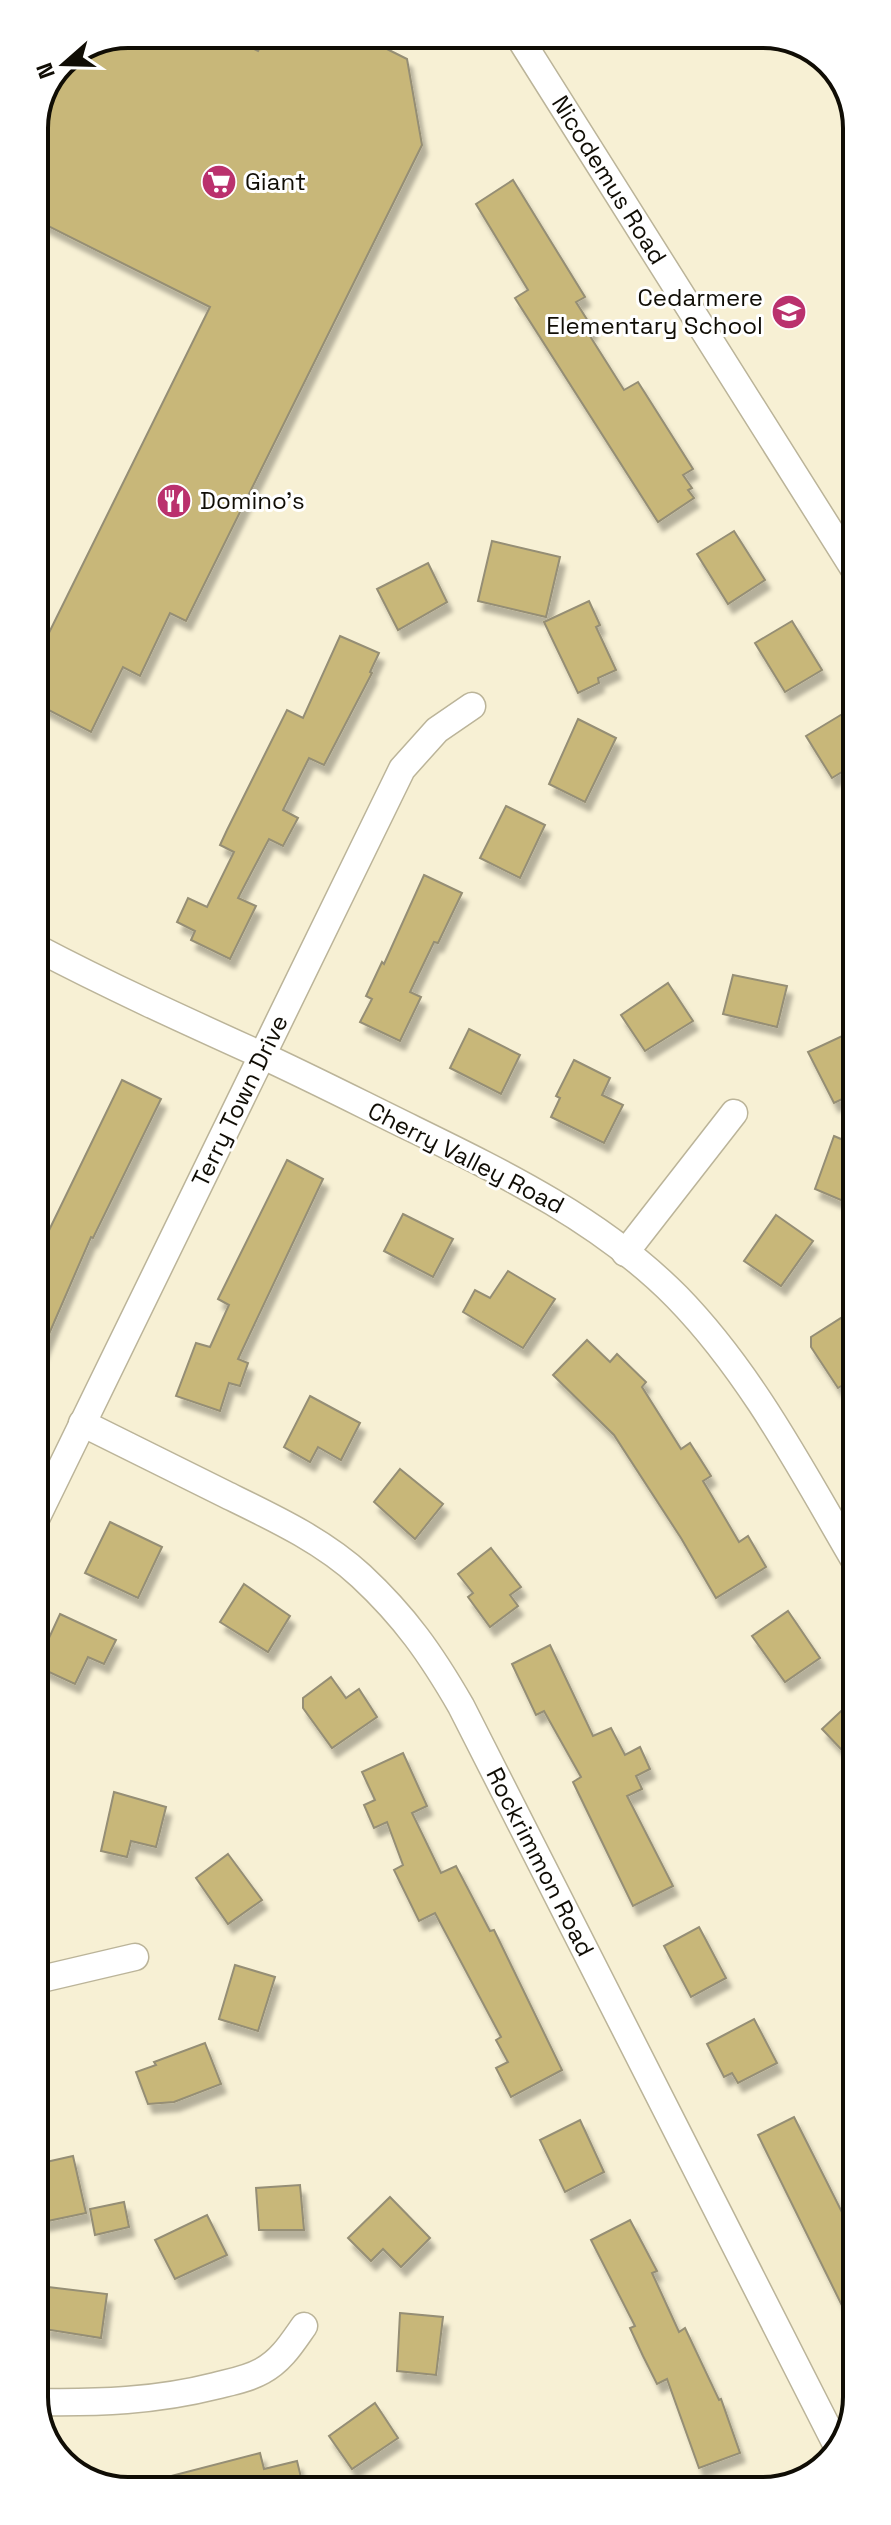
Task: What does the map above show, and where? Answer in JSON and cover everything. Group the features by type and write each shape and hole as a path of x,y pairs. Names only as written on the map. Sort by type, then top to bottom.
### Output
{"street":[{"name":"Nicodemus Road","path":"526,48 843,552"},
{"name":"Terry Town Drive","path":"48,1494 402,769 437,730 472,706"},
{"name":"Cherry Valley Road","path":"48,954 101,983 262,1056 497,1170 572,1212 675,1295 722,1347 772,1419 843,1541"},
{"path":"625,1253 734,1113"},
{"name":"Rockrimmon Road","path":"82,1423 314,1541 358,1573 393,1607 428,1650 461,1706 832,2437"},
{"path":"48,1977 135,1957"},
{"path":"48,2402 109,2403 182,2394 235,2381 263,2371 285,2353 304,2326"}],"building":[{"name":"Giant","path":"128,48 252,48 258,51 260,48 385,48 407,59 422,145 186,621 170,613 140,676 123,667 91,732 48,710 48,635 210,307 48,226 48,128 54,97 61,83 83,61 97,54"},
{"path":"513,180 585,297 576,302 593,329 588,333 624,390 638,382 693,469 683,475 692,488 688,490 694,498 658,522 515,298 528,290 476,204"},
{"path":"734,531 765,580 728,604 697,554"},
{"path":"492,541 560,557 546,617 478,601"},
{"path":"428,563 447,602 398,630 377,589"},
{"path":"589,601 600,625 596,627 616,670 598,678 599,683 578,693 544,622"},
{"path":"792,621 822,670 785,692 755,643"},
{"path":"340,636 379,653 372,673 324,765 309,758 283,810 298,818 283,846 269,839 238,898 256,906 230,959 191,940 195,931 177,922 188,898 207,907 234,852 220,845 227,830 287,710 303,718"},
{"path":"843,714 843,771 832,778 806,736"},
{"path":"578,719 616,738 585,802 549,784"},
{"path":"506,806 545,825 520,878 480,858"},
{"path":"424,875 462,893 410,992 421,997 400,1041 360,1022 372,999 366,996"},
{"path":"733,975 787,986 777,1027 723,1014"},
{"path":"668,983 693,1021 645,1051 621,1015"},
{"path":"469,1029 520,1055 501,1094 450,1068"},
{"path":"843,1036 843,1099 834,1103 808,1052"},
{"path":"574,1060 610,1078 602,1095 623,1105 604,1143 551,1117 560,1098 556,1096"},
{"path":"122,1080 161,1099 91,1237 48,1336 48,1232"},
{"path":"834,1136 843,1140 843,1201 815,1189"},
{"path":"287,1160 323,1179 238,1359 248,1363 240,1386 229,1383 220,1411 176,1396 196,1343 210,1347 229,1305 218,1299"},
{"path":"403,1214 453,1239 433,1277 384,1251"},
{"path":"776,1215 813,1241 781,1286 744,1261"},
{"path":"508,1271 555,1299 523,1348 463,1312 475,1290 490,1298"},
{"path":"841,1318 843,1321 843,1385 838,1388 811,1347 811,1337"},
{"path":"587,1340 610,1362 617,1354 646,1382 642,1387 681,1449 690,1443 711,1476 703,1481 739,1542 748,1536 766,1567 716,1598 614,1435 553,1375"},
{"path":"310,1396 360,1423 341,1460 318,1447 310,1462 284,1447"},
{"path":"400,1469 443,1504 415,1539 374,1502"},
{"path":"110,1522 162,1547 138,1598 85,1573"},
{"path":"491,1548 521,1587 510,1595 518,1606 490,1627 468,1597 473,1593 458,1574"},
{"path":"244,1584 290,1616 268,1652 220,1622"},
{"path":"788,1611 820,1658 785,1682 752,1636"},
{"path":"60,1614 116,1640 104,1664 88,1657 75,1684 48,1672 48,1640"},
{"path":"550,1645 593,1736 611,1728 625,1755 640,1747 650,1769 636,1776 642,1789 627,1796 673,1886 633,1906 573,1782 581,1777 544,1711 536,1715 512,1664"},
{"path":"331,1677 346,1698 359,1689 377,1717 332,1748 303,1708 303,1698"},
{"path":"843,1709 843,1751 822,1729"},
{"path":"403,1753 427,1806 412,1813 441,1873 456,1866 490,1931 494,1930 562,2070 511,2097 496,2068 508,2062 496,2040 501,2037 435,1913 419,1921 394,1870 403,1865 387,1822 374,1828 364,1805 375,1800 362,1772"},
{"path":"114,1792 166,1807 156,1847 131,1841 127,1857 101,1851"},
{"path":"228,1854 262,1900 228,1924 196,1878"},
{"path":"699,1927 726,1978 691,1997 664,1946"},
{"path":"235,1965 275,1977 258,2031 219,2019"},
{"path":"754,2019 777,2063 738,2083 732,2073 724,2077 707,2044"},
{"path":"205,2043 221,2084 174,2102 148,2104 136,2072"},
{"path":"794,2117 843,2214 843,2308 758,2135"},
{"path":"580,2120 604,2172 565,2192 540,2140"},
{"path":"73,2156 86,2213 48,2221 48,2162"},
{"path":"300,2185 304,2230 259,2230 256,2188"},
{"path":"390,2197 430,2238 401,2267 383,2249 371,2261 348,2238"},
{"path":"124,2202 129,2227 95,2235 90,2209"},
{"path":"207,2215 227,2255 175,2279 155,2240"},
{"path":"630,2220 657,2271 652,2273 679,2332 685,2328 721,2399 740,2453 699,2468 667,2379 657,2384 643,2356 630,2328 635,2326 591,2240"},
{"path":"48,2287 107,2294 101,2338 48,2330"},
{"path":"400,2313 443,2317 436,2375 397,2371"},
{"path":"375,2403 398,2438 352,2469 329,2436"},
{"path":"260,2453 264,2469 297,2461 301,2477 167,2477"}],"place":[{"name":"Giant","path":"219,182"},
{"name":"Cedarmere Elementary School","path":"789,312"},
{"name":"Domino's","path":"174,501"}]}
